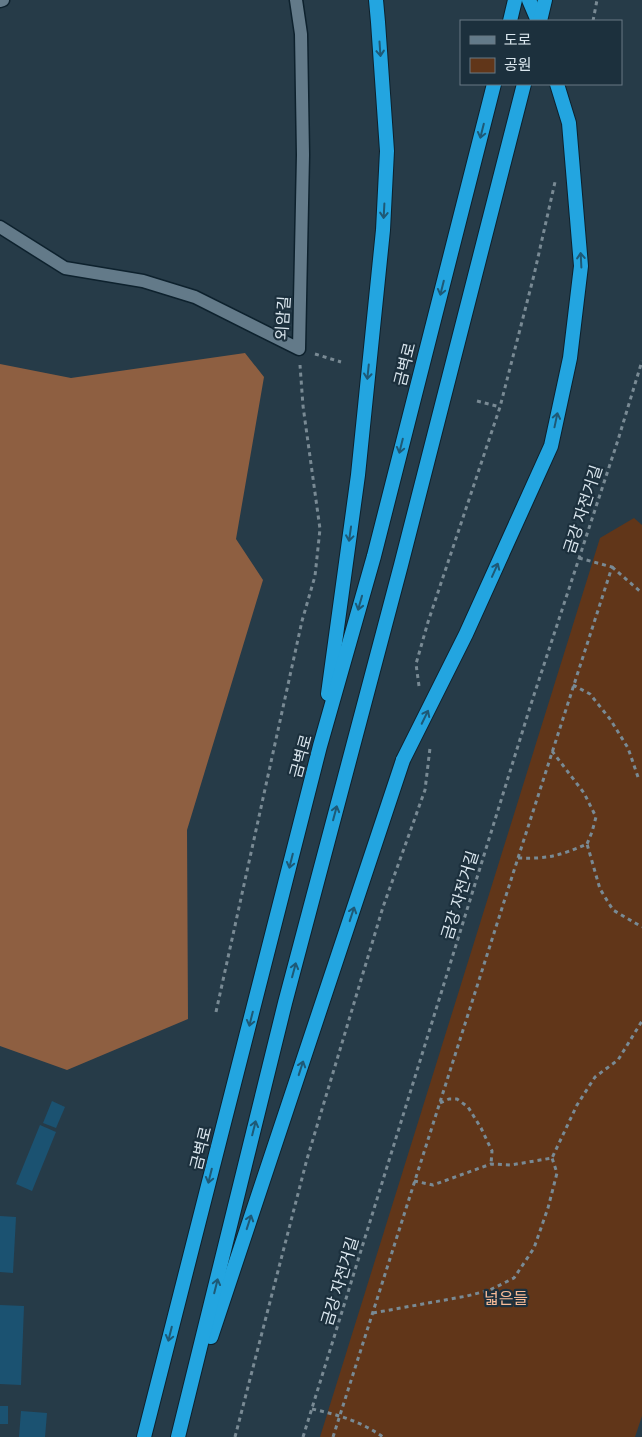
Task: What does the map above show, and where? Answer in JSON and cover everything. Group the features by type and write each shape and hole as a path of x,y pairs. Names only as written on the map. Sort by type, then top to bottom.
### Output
{"highway":[{"path":"320,746 358,475 383,230 387,151 378,22 374,0"},
{"path":"510,20 515,0"},
{"path":"529,0 539,20"},
{"path":"539,20 545,0"},
{"name":"금벽로","path":"144,1437 320,746 374,556 494,85"},
{"path":"178,1436 285,1003 401,565 524,85"},
{"path":"178,1436 403,760 466,634 551,446 570,358 581,266 569,123 557,85"}],"street":[{"name":"외암길","path":"0,228 65,268 143,281 195,297 299,349 303,155 301,34 296,0"}],"path":[{"path":"593,20 597,0"},
{"path":"216,1012 302,621 315,576 320,529 303,406 299,349 342,362"},
{"name":"금강 자전거길","path":"303,1437 531,704 642,361"},
{"path":"476,401 500,407"},
{"path":"579,558 612,567 642,593"},
{"path":"334,1437 612,567"},
{"path":"574,685 590,694 610,719 628,748 638,776"},
{"path":"518,858 540,859 563,855 586,844 592,832 596,817 584,793 552,751"},
{"path":"586,844 600,889 613,910 642,928"},
{"path":"373,1312 467,1296 490,1290 514,1278 534,1248 548,1208 557,1173 552,1158 576,1105 595,1077 618,1060 642,1021"},
{"path":"440,1103 449,1099 457,1099 468,1106 492,1151 492,1164"},
{"path":"414,1182 433,1185 492,1164 511,1165 552,1158"},
{"path":"312,1409 340,1416 369,1427 383,1437"}],"green space":[{"name":"넓은들","path":"634,518 642,525 642,1416 635,1437 320,1437 600,538"}],"shaded area":[{"path":"245,353 264,377 236,539 263,580 187,830 188,1019 67,1070 0,1046 0,364 71,378"}],"building":[{"path":"52,1101 65,1107 56,1128 43,1123"},
{"path":"40,1125 56,1132 32,1191 16,1184"},
{"path":"0,1216 16,1217 13,1273 0,1272"},
{"path":"0,1305 24,1306 21,1385 0,1384"},
{"path":"0,1406 8,1406 8,1424 0,1424"},
{"path":"21,1411 47,1413 45,1437 19,1437"}]}
